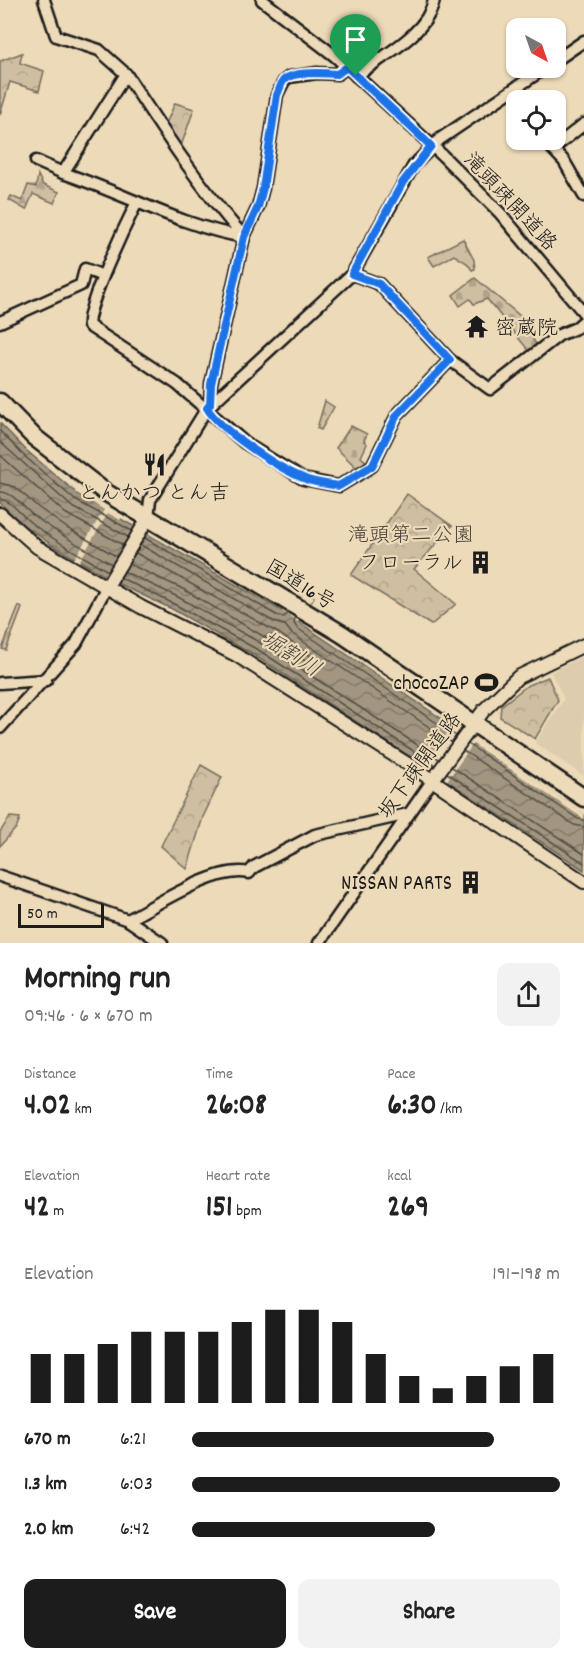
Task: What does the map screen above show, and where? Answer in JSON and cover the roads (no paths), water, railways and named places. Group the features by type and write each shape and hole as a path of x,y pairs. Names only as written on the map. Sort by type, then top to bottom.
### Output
{"highway":[{"name":"国道16号","path":"0,402 34,436 144,524 305,612 469,728 584,798"}],"street":[{"path":"44,0 56,36 99,50 126,74 187,167 244,237"},
{"name":"滝頭疎開道路","path":"261,0 288,17 347,67 431,146 500,213 584,313"},
{"path":"356,76 421,26 430,15 434,0"},
{"path":"566,53 584,41"},
{"path":"208,406 244,237 262,190 277,95 284,81 289,77 317,73 337,74 347,67"},
{"path":"63,173 126,74"},
{"path":"0,728 46,680 76,644 144,524 150,500 208,406 352,274 403,182 431,146 480,109 530,78"},
{"path":"566,138 584,124"},
{"path":"555,150 584,196"},
{"path":"36,161 213,231 244,237"},
{"path":"137,202 102,276 98,296 88,316 89,326 208,406 218,422 242,441 303,479 339,486 372,466 397,415 450,360"},
{"path":"0,322 81,285 85,270 102,276"},
{"path":"352,274 379,284 450,360 490,389 559,335 576,328 584,321"},
{"path":"0,514 37,547 109,584 236,655 434,778 584,882"},
{"name":"坂下疎開道路","path":"319,943 469,728 489,704 519,676 584,645"},
{"path":"0,683 46,680"},
{"path":"128,920 195,883 240,871 249,873 254,867 315,835 408,814"},
{"path":"0,876 128,920 162,943"}],"water":[{"name":"堀割川","path":"0,423 26,450 79,495 282,611 296,587 314,597 299,622 584,815 584,870 257,657 172,609 119,584 55,547 25,526 0,503"}],"place":[{"name":"密蔵院","path":"477,327"},
{"name":"とんかつ とん吉","path":"154,464"},
{"name":"フローラル","path":"481,562"},
{"name":"chocoZAP","path":"487,682"},
{"name":"NISSAN PARTS","path":"470,882"}],"park label":[{"name":"滝頭第二公園","path":"411,534"}]}
